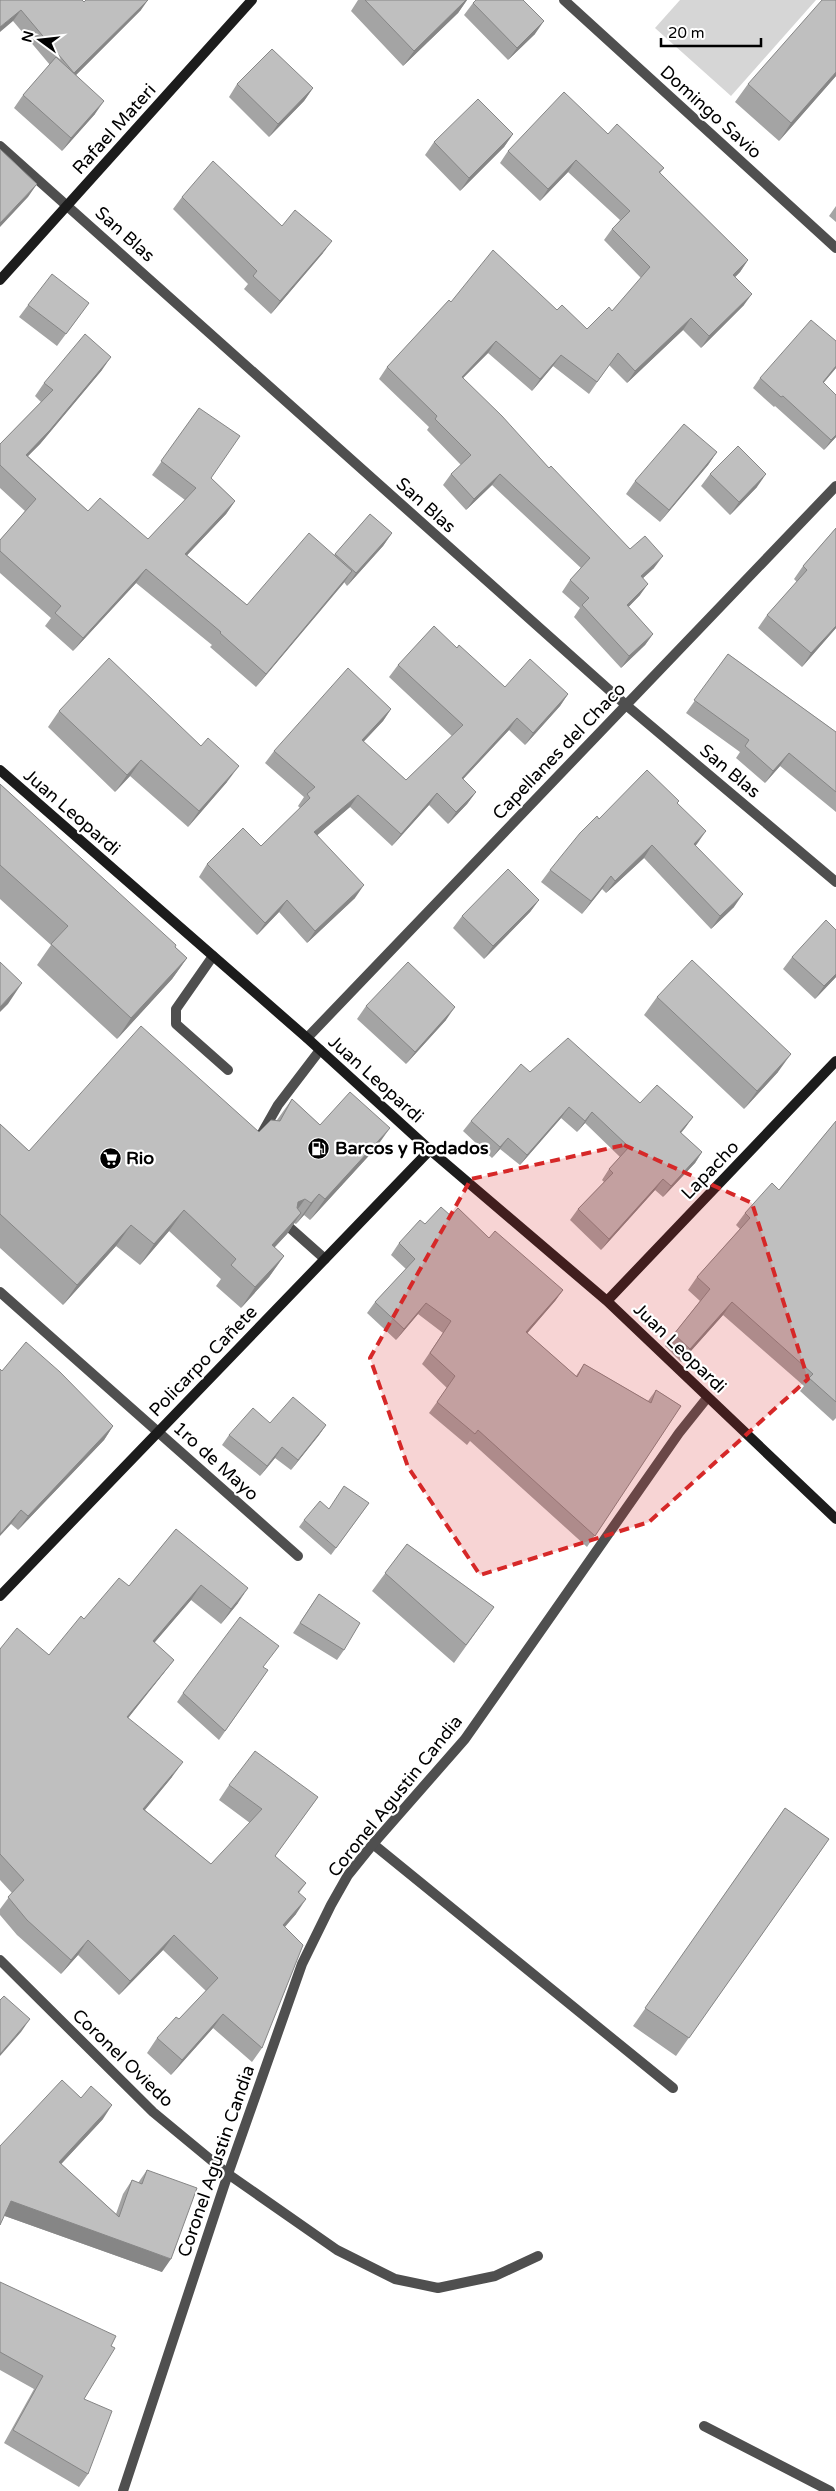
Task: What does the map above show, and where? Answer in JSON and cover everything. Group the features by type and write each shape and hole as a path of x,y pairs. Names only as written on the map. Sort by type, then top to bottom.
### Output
{"main road":[{"name":"Rafael Materi","path":"0,280 252,0"},
{"name":"Juan Leopardi","path":"0,770 307,1038 430,1150 607,1301 836,1519"},
{"name":"Lapacho","path":"607,1301 836,1061"},
{"name":"Policarpo Cañete","path":"0,1596 430,1150"}],"street":[{"name":"Domingo Savio","path":"564,0 836,248"},
{"name":"San Blas","path":"0,146 626,705 836,882"},
{"name":"Capellanes del Chaco","path":"307,1038 836,486"},
{"path":"212,956 176,1010 174,1017 176,1024 228,1070"},
{"path":"260,1136 278,1105 320,1050"},
{"path":"289,1227 325,1259"},
{"name":"1ro de Mayo","path":"0,1292 298,1556"},
{"name":"Coronel Agustin Candia","path":"123,2491 228,2174 302,1964 348,1875 465,1739 674,1441 707,1398"},
{"path":"373,1844 673,2088"},
{"name":"Coronel Oviedo","path":"0,1960 153,2112 228,2174 337,2250 395,2279 438,2288 495,2276 538,2256"},
{"path":"704,2426 830,2491"}],"highlighted area":[{"path":"624,1145 752,1203 808,1379 649,1522 480,1575 408,1467 370,1358 471,1179"}],"shaded area":[{"path":"680,0 816,0 731,96 655,28"}],"building":[{"path":"0,0 82,0 84,2 86,0 148,0 74,73 21,10 0,27"},
{"path":"365,0 466,0 414,51"},
{"path":"476,0 523,0 544,21 517,48 473,3"},
{"path":"822,0 836,0 836,72 791,123 748,84"},
{"path":"272,49 313,88 278,124 237,84"},
{"path":"56,57 104,101 71,138 23,95"},
{"path":"564,92 608,134 617,124 664,168 659,172 748,260 733,275 752,294 709,336 691,318 635,371 618,353 597,382 561,355 540,379 496,341 462,377 630,549 645,536 663,556 641,576 648,584 627,605 653,634 629,656 582,605 589,598 570,580 590,558 500,474 474,499 451,474 471,455 435,419 437,416 387,367 449,300 451,302 493,250 557,310 562,305 587,329 609,307 612,311 650,267 612,229 630,211 576,160 548,189 508,151"},
{"path":"478,99 513,134 469,178 434,142"},
{"path":"0,149 37,184 0,223"},
{"path":"213,161 282,226 295,210 332,241 280,301 253,276 257,271 182,197"},
{"path":"52,274 89,303 66,334 28,305"},
{"path":"811,320 836,341 836,366 823,382 836,395 836,435 831,440 783,396 781,397 760,378"},
{"path":"85,334 111,357 50,430 26,455 88,511 100,498 148,539 196,488 161,461 199,408 240,436 211,478 235,501 185,554 247,605 309,533 352,571 266,674 221,632 146,569 83,638 55,613 61,606 0,551 0,540 36,499 0,465 0,444 53,390 44,383"},
{"path":"684,424 717,452 669,510 635,481"},
{"path":"738,446 766,474 739,502 710,474"},
{"path":"370,514 392,533 356,573 335,554"},
{"path":"836,528 836,626 811,653 767,615 807,570 803,566"},
{"path":"434,626 457,648 459,645 505,687 530,659 568,694 533,733 517,718 462,778 476,792 456,812 437,793 401,834 358,795 314,832 364,885 315,931 287,900 265,923 207,864 243,828 261,846 310,798 307,794 315,787 274,751 348,668 391,709 362,740 406,780 463,725 398,665"},
{"path":"728,654 836,732 836,792 789,753 773,771 745,746 749,740 694,700"},
{"path":"109,658 201,746 208,738 239,766 199,811 141,760 127,775 59,711"},
{"path":"647,770 706,831 694,844 743,894 720,916 652,845 615,881 611,876 591,901 550,870 580,833 597,816 599,819"},
{"path":"0,784 176,945 175,947 187,958 131,1018 51,944 68,926 0,865"},
{"path":"508,869 539,900 493,946 462,916"},
{"path":"826,920 836,930 836,974 824,986 792,957"},
{"path":"692,960 791,1054 757,1091 657,997"},
{"path":"0,962 22,983 0,1007"},
{"path":"408,962 455,1007 415,1052 366,1006"},
{"path":"141,1026 259,1132 271,1120 280,1121 292,1099 320,1125 350,1092 390,1128 325,1199 319,1194 311,1203 305,1199 298,1202 297,1208 301,1213 272,1245 284,1256 255,1287 231,1265 236,1259 184,1210 154,1244 131,1225 77,1285 0,1214 0,1124 29,1151"},
{"path":"568,1038 640,1103 657,1085 693,1117 680,1132 702,1152 671,1186 663,1179 609,1239 578,1209 613,1173 609,1169 629,1147 592,1112 585,1121 569,1107 527,1155 508,1138 500,1147 471,1121 521,1064 530,1072"},
{"path":"836,1121 836,1402 809,1378 813,1374 732,1302 690,1349 674,1334 710,1289 697,1277 750,1218 745,1213 772,1183 779,1190"},
{"path":"441,1207 451,1216 458,1208 489,1238 495,1231 563,1290 526,1332 577,1377 584,1364 651,1403 656,1390 681,1406 595,1536 478,1430 475,1434 437,1402 455,1376 430,1353 451,1321 426,1303 404,1329 375,1302 415,1259 399,1243 420,1220 425,1224"},
{"path":"26,1342 60,1372 113,1426 28,1516 21,1510 0,1534 0,1369 2,1371"},
{"path":"293,1397 326,1425 298,1460 282,1447 267,1466 229,1435 253,1408 270,1423"},
{"path":"344,1486 369,1503 336,1548 304,1520 320,1501 329,1509"},
{"path":"176,1529 248,1588 231,1609 201,1585 153,1641 174,1660 127,1717 183,1762 143,1809 211,1864 262,1809 229,1785 255,1751 318,1797 275,1856 306,1883 298,1892 306,1899 283,1925 303,1945 262,2048 223,2014 182,2060 157,2038 176,2017 179,2019 218,1978 174,1935 130,1981 88,1940 71,1960 27,1920 8,1897 24,1880 0,1854 0,1649 17,1628 49,1655 81,1616 84,1619 119,1578 129,1586"},
{"path":"407,1544 494,1607 466,1645 385,1573"},
{"path":"319,1594 360,1623 344,1650 300,1623"},
{"path":"240,1617 279,1646 263,1667 268,1670 225,1731 183,1693"},
{"path":"785,1808 829,1839 689,2038 645,2008"},
{"path":"4,1996 30,2019 0,2054 0,2000"},
{"path":"62,2080 81,2098 91,2086 112,2105 59,2162 119,2217 132,2180 142,2184 147,2170 197,2188 171,2259 11,2201 0,2225 0,2146"},
{"path":"0,2282 116,2336 111,2346 115,2348 84,2399 112,2411 88,2474 13,2430 43,2376 0,2352"}],"place":[{"name":"Barcos y Rodados","path":"319,1148"},
{"name":"Rio","path":"110,1158"}]}
